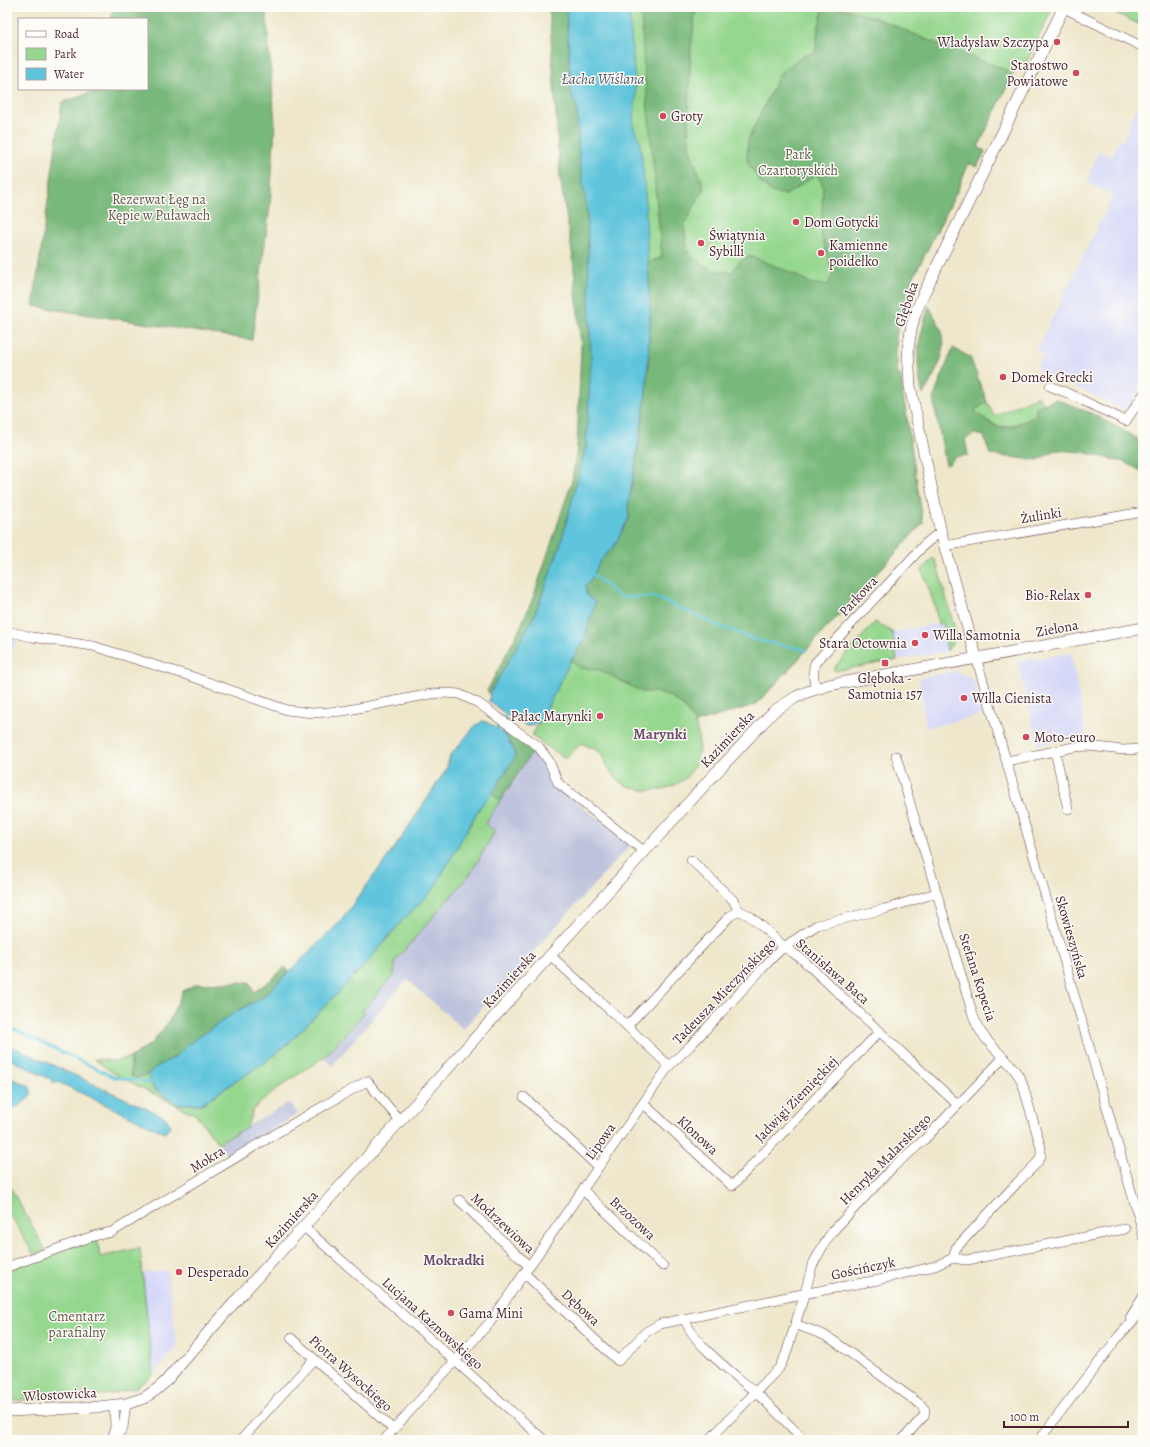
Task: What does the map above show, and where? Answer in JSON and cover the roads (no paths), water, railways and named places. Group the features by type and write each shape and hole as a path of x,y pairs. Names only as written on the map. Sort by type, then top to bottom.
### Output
{"main road":[{"name":"Głęboka","path":"976,657 941,533 910,386 908,348 915,314 924,293 1064,7"},
{"name":"Zielona","path":"976,657 1143,628"},
{"name":"Kazimierska","path":"114,1406 144,1398 165,1382 240,1296 774,711 796,697 816,688 976,657"},
{"name":"Włostowicka","path":"7,1411 114,1406"}],"street":[{"path":"1064,7 1143,47"},
{"path":"1050,386 1126,421 1143,394"},
{"name":"Żulinki","path":"944,546 1143,512"},
{"name":"Parkowa","path":"816,688 813,670 815,663 925,544 934,536 941,533"},
{"path":"7,631 32,637 94,646 193,677 287,710 312,713 343,711 445,693 459,694 478,703 538,746 549,761 558,783 644,852"},
{"name":"Skowieszyńska","path":"976,657 1142,1228 1143,1237"},
{"path":"1007,761 1074,747 1090,746 1123,750 1143,750"},
{"path":"1055,752 1068,809"},
{"name":"Stefana Kopecia","path":"896,756 977,1025 981,1033 1012,1066 1022,1082 1041,1148 1041,1156 1037,1163 1016,1183 956,1248 953,1258"},
{"name":"Stanisława Baca","path":"691,860 733,900 739,912 743,912 750,917 784,947 803,960 958,1105"},
{"name":"Tadeusza Mieczyńskiego","path":"669,1066 690,1046 773,957 784,947 817,925 885,909 936,893"},
{"path":"627,1026 728,919 735,913 739,912"},
{"path":"550,955 669,1066"},
{"name":"Jadwigi Ziemięckiej","path":"732,1186 880,1031"},
{"name":"Henryka Malarskiego","path":"709,1440 779,1368 786,1354 812,1266 832,1232 893,1168 924,1140 1004,1057"},
{"name":"Lipowa","path":"384,1440 491,1321 598,1167 644,1104 669,1066"},
{"name":"Mokra","path":"7,1267 93,1236 112,1232 367,1081 400,1122"},
{"path":"524,1097 598,1167"},
{"name":"Klonowa","path":"644,1104 732,1186"},
{"name":"Brzozowa","path":"583,1190 663,1266"},
{"name":"Modrzewiowa","path":"459,1200 526,1270"},
{"name":"Lucjana Kaznowskiego","path":"304,1227 544,1440"},
{"name":"Gościńczyk","path":"618,1361 651,1328 660,1324 805,1293 878,1280 929,1268 953,1258 968,1260 1125,1229"},
{"name":"Dębowa","path":"526,1270 618,1361"},
{"path":"1119,1336 1143,1297"},
{"path":"1039,1440 1119,1336 1143,1310"},
{"path":"685,1319 687,1326 694,1337 732,1374 756,1392 804,1440"},
{"path":"795,1324 824,1335 834,1341 921,1405 925,1410 924,1416 902,1440"},
{"name":"Piotra Wysockiego","path":"290,1338 393,1429"},
{"path":"241,1440 314,1359"},
{"path":"112,1438 123,1428 126,1404"},
{"path":"112,1438 115,1426 114,1406"}],"water":[{"name":"Łacha Wiślana","path":"566,7 628,7 629,9 636,96 633,126 640,141 645,192 650,314 647,383 628,507 629,518 614,546 600,561 590,582 585,585 587,595 595,602 583,643 571,660 540,722 527,726 503,712 489,701 490,693 534,617 560,546 586,448 591,360 587,208 579,158 577,109 571,91"},
{"path":"483,721 500,730 504,734 511,744 515,756 493,792 480,807 433,890 401,922 364,966 290,1042 265,1062 201,1104 177,1104 153,1088 148,1074 156,1067 175,1057 187,1045 237,1011 262,998 339,923 395,847 446,770 450,756 475,726"},
{"path":"7,1044 165,1117 170,1126 165,1133 58,1082 55,1084 50,1079 7,1058"},
{"path":"7,1076 29,1086 32,1093 27,1100 7,1113"}],"waterway":[{"path":"594,575 620,597 655,597 715,624 756,640 806,650"},
{"path":"497,729 508,712"},
{"path":"7,1026 114,1077 153,1083"}],"place":[{"name":"Władysław Szczypa","path":"1057,42"},
{"name":"Starostwo Powiatowe","path":"1076,73"},
{"name":"Groty","path":"663,116"},
{"name":"Dom Gotycki","path":"796,222"},
{"name":"Świątynia Sybilli","path":"701,243"},
{"name":"Kamienne poidełko","path":"821,253"},
{"name":"Domek Grecki","path":"1003,377"},
{"name":"Bio-Relax","path":"1088,595"},
{"name":"Willa Samotnia","path":"925,635"},
{"name":"Stara Octownia","path":"915,643"},
{"name":"Głęboka - Samotnia 157","path":"885,663"},
{"name":"Willa Cienista","path":"964,698"},
{"name":"Pałac Marynki","path":"600,716"},
{"name":"Moto-euro","path":"1026,737"},
{"name":"Desperado","path":"179,1272"},
{"name":"Gama Mini","path":"451,1313"}],"district":[{"name":"Marynki","path":"660,734"},
{"name":"Mokradki","path":"454,1260"}],"park label":[{"name":"Park Czartoryskich","path":"798,162"},
{"name":"Rezerwat Łęg na Kępie w Puławach","path":"159,208"},
{"name":"Cmentarz parafialny","path":"77,1324"}]}
